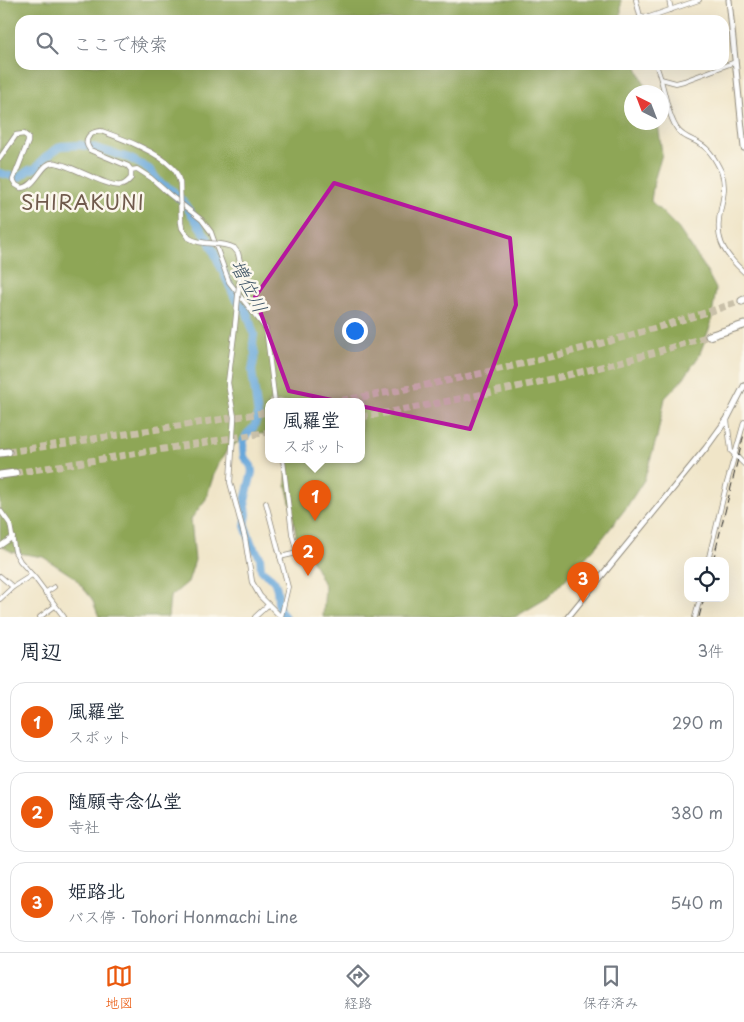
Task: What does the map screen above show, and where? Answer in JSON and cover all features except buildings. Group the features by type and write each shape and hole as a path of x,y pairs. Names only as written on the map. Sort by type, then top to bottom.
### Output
{"highway":[{"path":"709,336 744,325"},
{"path":"0,475 15,472"}],"main road":[{"path":"729,0 744,148"},
{"path":"568,617 706,448 728,419 744,386"}],"street":[{"path":"636,0 640,15"},
{"path":"669,0 671,10"},
{"path":"655,15 699,0"},
{"path":"729,64 735,62"},
{"path":"658,70 677,128 685,137 702,145 712,154 721,172 725,194 718,222 720,239 730,260 744,272"},
{"path":"661,79 676,83 684,82 715,70"},
{"path":"0,158 16,135 24,134 28,137 28,142 26,151 14,175 13,180 16,186 21,188 31,185 50,163 55,162 117,186 123,185 131,178 131,170 124,163 90,150 86,145 89,135 94,132 102,132 150,152 173,168 180,182 182,228 189,238 200,243 224,244 234,248 238,253 241,267 228,383 234,417 230,482 245,538 255,590 281,617 288,587 266,503"},
{"path":"131,170 137,169 151,178 170,196 202,220 211,232 229,282 266,329 275,398"},
{"path":"728,419 731,451 744,464"},
{"path":"709,557 726,486 742,436 744,422"},
{"path":"280,557 297,552 292,534 283,463"},
{"path":"0,510 10,524 18,556 64,617"},
{"path":"0,546 13,537"},
{"path":"0,600 13,587 32,575"},
{"path":"0,576 13,587"},
{"path":"45,593 54,587"},
{"path":"695,617 699,602"},
{"path":"255,617 268,605"},
{"path":"40,617 54,606"}],"highlighted area":[{"path":"334,183 510,238 516,305 470,429 289,391 255,297"}],"green space":[{"path":"0,0 621,0 621,15 15,15 15,70 638,70 645,85 624,85 624,130 659,130 662,154 654,181 651,201 678,228 704,266 716,289 711,324 699,356 684,378 665,398 657,437 644,480 626,508 599,543 549,597 515,617 323,617 325,587 314,564 296,535 286,485 286,463 365,463 365,398 265,398 265,434 252,432 228,449 216,468 206,499 191,519 195,560 188,582 170,597 168,617 99,617 92,599 74,577 43,557 12,552 0,545"}],"waterway":[{"name":"増位川","path":"0,173 18,178 29,170 36,168 45,157 61,146 80,145 129,158 149,169 160,183 171,189 184,203 208,239 235,298 246,310 254,334 255,354 252,371 258,416 254,427 244,440 243,448 244,457 251,466 252,472 245,501 247,514 245,526 252,545 260,557 261,569 275,583 278,593 278,604 285,617"}],"tunnel":[{"path":"354,398 435,383 538,360 641,332 742,301"},
{"path":"365,416 536,383 623,361 709,336"},
{"path":"8,452 265,413"},
{"path":"15,473 265,433"}],"railway":[{"path":"714,557 744,434"},
{"path":"699,617 703,602"}],"place":[{"name":"風羅堂","path":"315,521"},
{"name":"随願寺念仏堂","path":"308,576"},
{"name":"姫路北","path":"583,603"}],"district":[{"name":"SHIRAKUNI","path":"83,203"}]}
